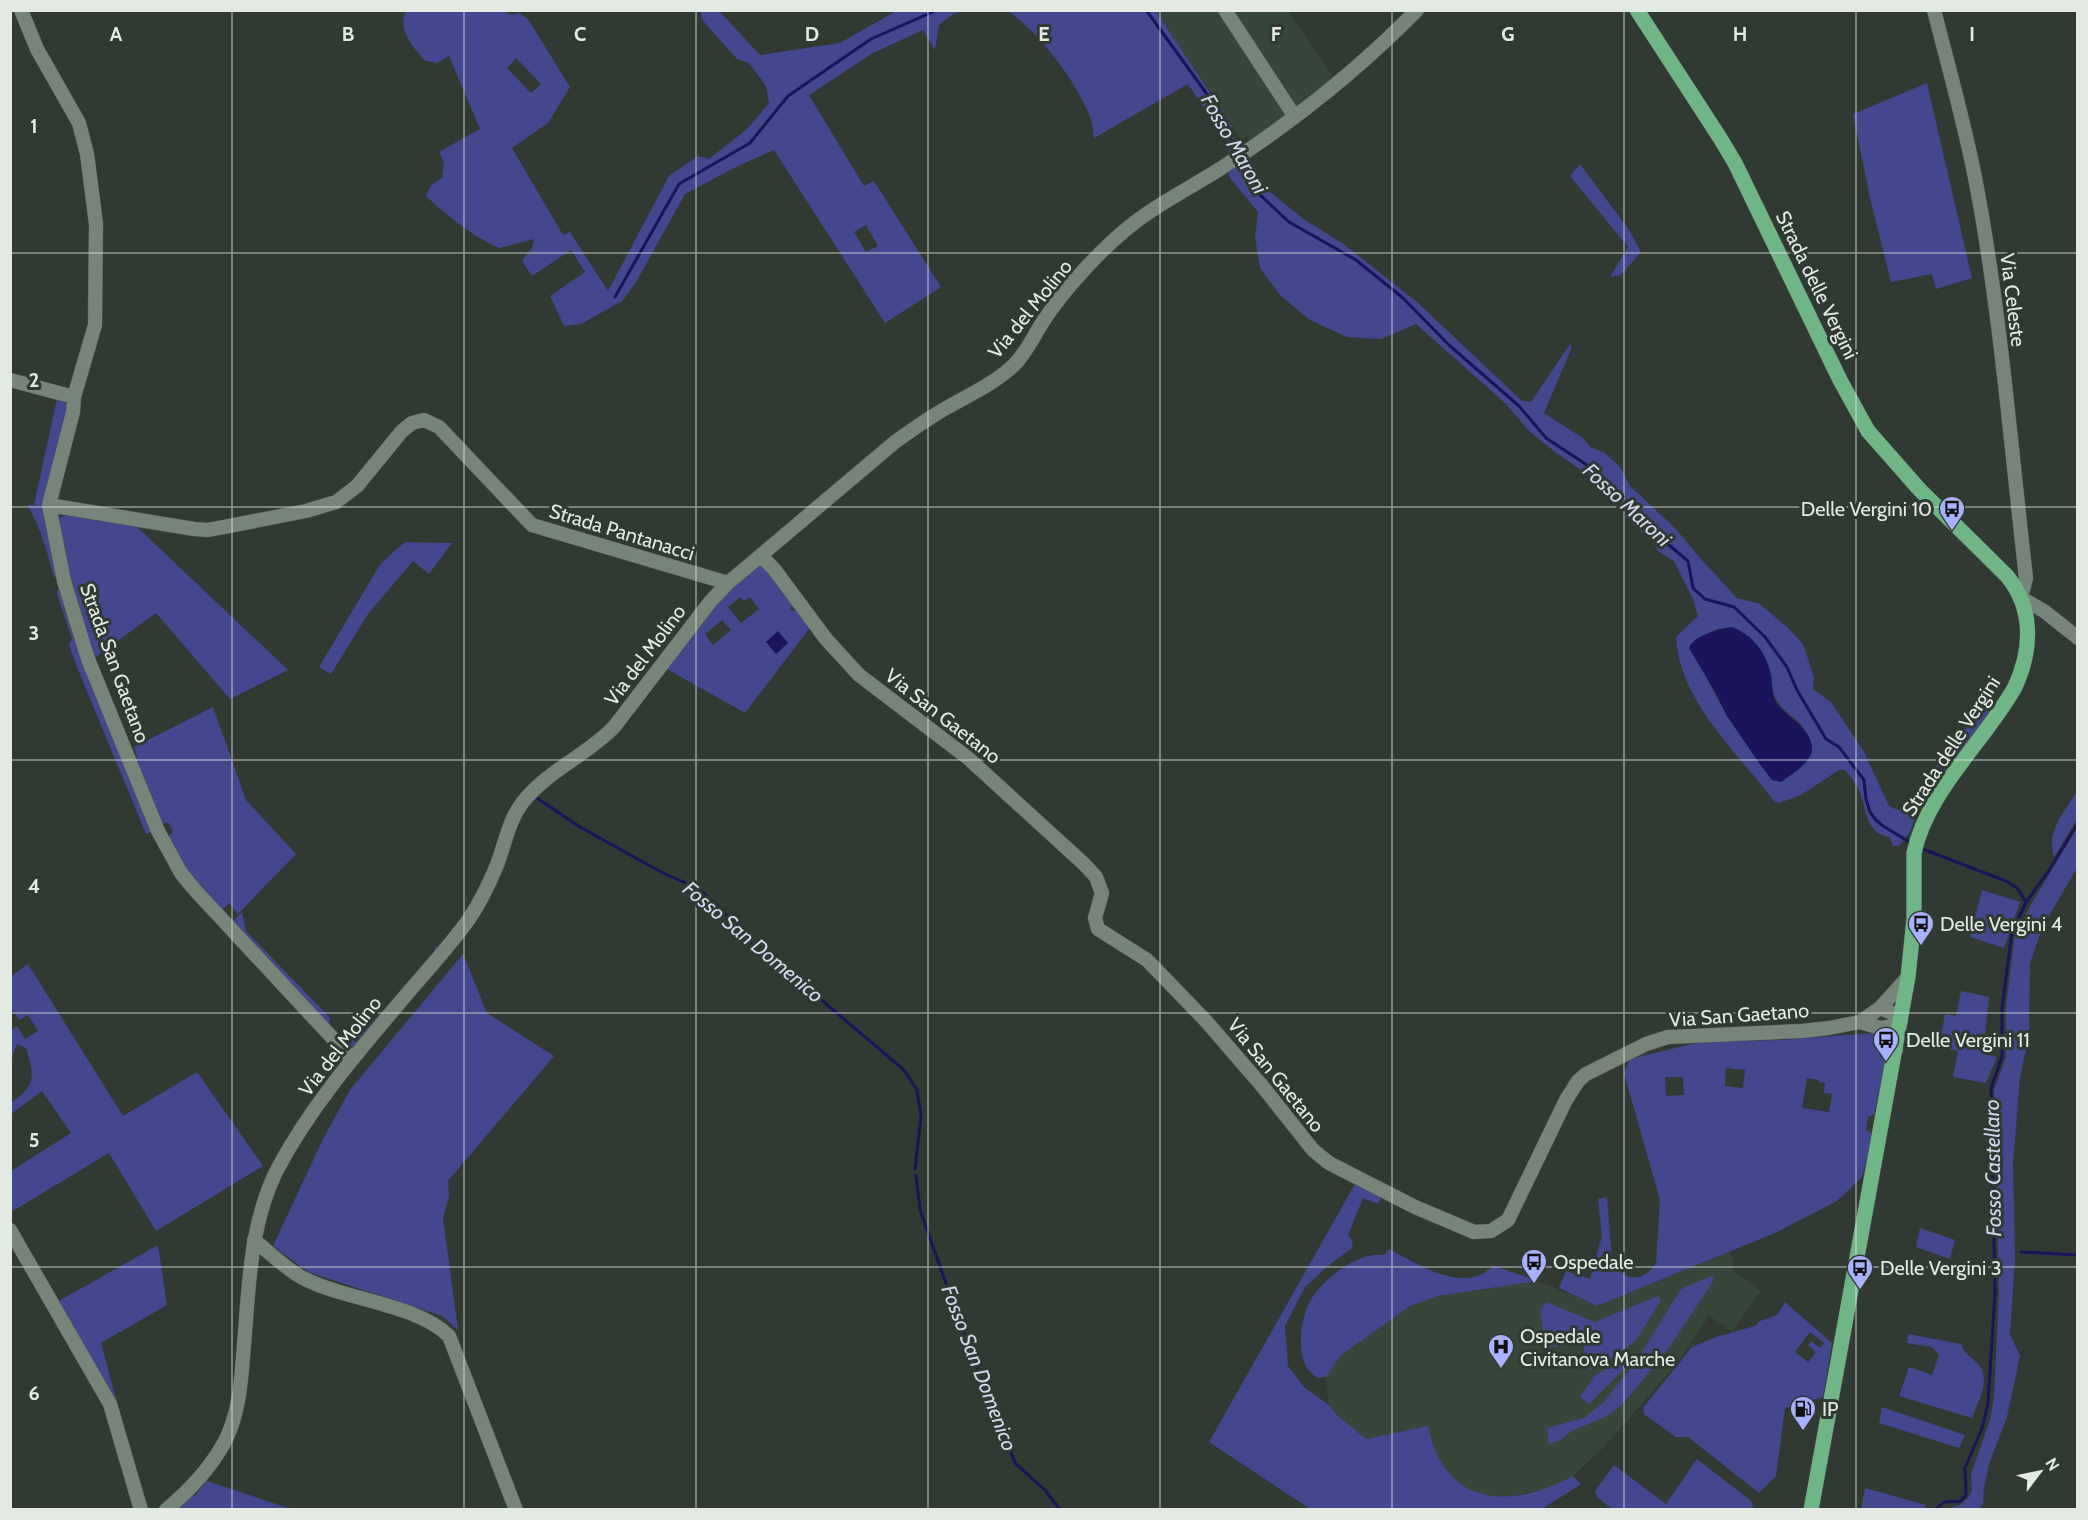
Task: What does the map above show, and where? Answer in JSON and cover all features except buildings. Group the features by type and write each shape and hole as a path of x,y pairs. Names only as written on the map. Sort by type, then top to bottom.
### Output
{"main road":[{"name":"Strada delle Vergini","path":"1637,10 1735,163 1840,380 1868,431 1919,489 2001,569 2012,582 2026,610 2027,649 2022,672 2008,701 1935,801 1920,831 1914,853 1914,919 1908,977 1811,1509"}],"street":[{"name":"Strada San Gaetano","path":"21,10 37,49 79,123 87,154 96,224 95,326 74,397 73,412 49,505 64,581 88,660 158,831 170,854 194,889 352,1059"},
{"path":"1225,10 1295,117"},
{"name":"Via del Molino","path":"166,1509 196,1482 211,1463 225,1441 235,1416 240,1389 254,1240 263,1204 276,1171 300,1130 352,1059 469,919 493,873 513,817 525,799 550,774 598,743 614,727 710,602 728,584 896,442 924,421 997,379 1008,370 1024,353 1044,319 1062,297 1117,237 1156,207 1221,169 1295,117 1374,53 1417,10"},
{"name":"Via Celeste","path":"1934,10 1968,143 1984,231 2026,578 2021,598"},
{"path":"10,380 74,397"},
{"name":"Strada Pantanacci","path":"49,505 208,530 306,511 323,507 347,495 372,471 402,431 412,423 424,420 439,427 532,525 728,584"},
{"name":"Via San Gaetano","path":"761,556 774,569 837,652 859,675 968,758 1084,864 1096,877 1102,893 1095,918 1098,929 1141,955 1154,967 1206,1021 1313,1150 1329,1164 1415,1207 1474,1232 1494,1230 1508,1220 1566,1100 1578,1081 1586,1074 1646,1044 1668,1037 1829,1029 1860,1022 1880,1008 1908,977"},
{"path":"2021,598 2044,610 2078,638"},
{"path":"1860,1022 1881,1029 1901,1020 1880,1008"},
{"path":"1881,1029 1896,1050"},
{"path":"10,1230 110,1404 141,1509"},
{"path":"254,1240 304,1279 421,1318 438,1325 449,1336 516,1509"}],"shaded area":[{"path":"406,10 503,11 511,15 519,13 528,19 570,87 548,123 512,148 563,235 570,232 608,291 669,176 698,156 709,159 747,129 769,103 766,86 749,63 737,59 703,21 700,11 719,11 760,55 840,43 896,11 963,11 953,14 939,25 935,50 923,30 873,53 809,95 864,186 874,181 941,287 885,323 774,150 685,194 635,284 622,301 581,324 564,326 550,296 585,272 571,250 532,276 522,261 532,248 534,239 499,248 460,225 426,196 431,185 442,178 444,163 439,152 480,129 449,56 437,63 425,61 408,38 403,25","holes":["516,58 541,84 531,93 507,68","866,225 878,246 866,252 854,232"]},
{"path":"1008,11 1156,11 1232,126 1230,132 1240,148 1244,149 1269,191 1302,218 1345,245 1417,302 1522,401 1531,402 1570,344 1572,347 1544,413 1583,438 1590,447 1605,453 1621,468 1630,486 1675,528 1737,598 1760,604 1803,644 1814,677 1813,689 1831,702 1864,752 1889,806 1898,810 1908,807 1946,751 1982,709 1990,711 1945,771 1914,820 1910,832 1899,846 1893,846 1889,837 1875,831 1868,819 1859,790 1845,770 1839,770 1801,795 1779,803 1774,801 1712,725 1687,683 1676,637 1698,616 1693,599 1674,561 1658,551 1651,538 1634,526 1621,504 1598,482 1529,431 1505,403 1416,324 1381,339 1347,337 1310,320 1280,295 1260,268 1255,238 1258,212 1230,178 1225,160 1229,152 1227,142 1188,84 1094,138 1091,119 1067,74 1045,45","holes":["1719,628 1771,677 1776,699 1781,707 1805,730 1812,753 1793,774 1772,780 1727,716 1707,679 1709,634"]},
{"path":"1156,11 1291,11 1289,13 1335,79 1251,143 1247,137 1242,140"},
{"path":"1927,83 1972,278 1936,289 1932,274 1891,282 1870,198 1853,114"},
{"path":"1580,164 1629,230 1641,252 1621,275 1610,277 1628,247 1570,176"},
{"path":"57,399 65,402 67,410 43,506 59,576 54,577 40,531 27,505 34,505"},
{"path":"72,512 135,525 288,670 230,699 156,613 93,659 69,581 56,519"},
{"path":"405,542 452,543 429,574 413,561 368,614 331,674 319,667 381,563"},
{"path":"764,564 793,606 790,608 793,611 799,607 812,625 745,713 665,668 709,610 735,583","holes":["740,597 744,601 750,597 759,609 741,623 728,607","722,620 731,630 713,645 705,634"]},
{"path":"63,588 154,831 146,834 69,645 72,639 57,594 58,589"},
{"path":"1732,627 1740,630 1758,645 1769,667 1776,702 1804,729 1811,742 1812,749 1808,759 1781,782 1772,780 1759,763 1727,716 1689,648 1701,636"},
{"path":"778,631 788,643 776,654 766,642"},
{"path":"213,707 246,800 296,854 238,914 229,903 222,910 189,874 167,837 173,832 169,823 160,824 135,759 137,756 134,747"},
{"path":"2077,791 2077,819 2054,857 2052,839 2054,830"},
{"path":"2077,828 2077,868 2043,926 2030,963 2029,1037 2020,1077 2013,1164 2015,1257 2010,1334 2020,1356 2007,1417 1989,1464 1983,1504 1979,1509 1945,1509 1960,1505 1972,1491 1971,1474 1990,1420 1994,1396 1999,1294 1994,1090 2006,1057 2006,1008 2014,940 2030,906"},
{"path":"1982,890 2020,902 2004,948 1970,937"},
{"path":"242,912 246,931 330,1018 329,1027 232,922"},
{"path":"436,944 438,950 354,1050 337,1034 365,1031 434,952"},
{"path":"463,954 487,1013 554,1056 448,1181 449,1196 443,1218 458,1330 442,1316 308,1272 273,1246 323,1139 350,1090"},
{"path":"28,964 123,1116 197,1072 263,1166 156,1231 109,1153 11,1212 11,1171 71,1133 42,1091 11,1114 11,1103 25,1091 32,1073 26,1048 17,1044 11,1060 11,1031 17,1026 25,1039 38,1031 28,1015 19,1020 13,1011 11,1012 11,976"},
{"path":"1961,991 1989,997 1983,1054 1997,1057 1986,1083 1953,1077 1958,1051 1939,1047 1945,1014 1956,1016"},
{"path":"1875,1033 1883,1040 1886,1057 1874,1115 1868,1117 1866,1130 1873,1134 1862,1177 1837,1201 1775,1233 1597,1306 1559,1288 1566,1271 1590,1279 1602,1236 1598,1199 1607,1197 1612,1259 1616,1267 1626,1276 1633,1278 1645,1274 1656,1263 1660,1200 1624,1073 1630,1059 1700,1042 1778,1040","holes":["1726,1068 1745,1070 1743,1088 1725,1086","1665,1077 1683,1077 1684,1095 1666,1096","1807,1078 1825,1083 1824,1093 1832,1094 1829,1112 1802,1108"]},
{"path":"1355,1184 1382,1196 1378,1204 1363,1198 1348,1235 1353,1242 1351,1249 1305,1287 1285,1326 1288,1366 1305,1388 1329,1405 1338,1416 1366,1439 1428,1426 1436,1453 1449,1473 1465,1486 1483,1494 1504,1496 1526,1494 1550,1487 1573,1476 1581,1484 1542,1509 1310,1509 1209,1442"},
{"path":"1920,1228 1955,1240 1950,1259 1916,1247"},
{"path":"158,1245 167,1305 101,1343 119,1410 57,1302"},
{"path":"1389,1249 1420,1266 1443,1275 1467,1278 1478,1276 1494,1266 1538,1281 1438,1296 1410,1306 1340,1356 1326,1377 1317,1378 1307,1368 1301,1341 1303,1320 1310,1302 1328,1280 1345,1266 1364,1257 1384,1255"},
{"name":"Ospedale Civitanova Marche","path":"1729,1252 1734,1260 1732,1270 1761,1291 1732,1331 1709,1316 1678,1362 1604,1447 1573,1476 1553,1487 1512,1496 1494,1497 1477,1493 1459,1484 1445,1469 1432,1448 1428,1427 1366,1439 1338,1416 1329,1405 1326,1377 1340,1356 1410,1306 1438,1296 1538,1281 1598,1306"},
{"path":"1714,1275 1712,1283 1666,1352 1620,1407 1603,1418 1573,1430 1559,1441 1549,1444 1547,1428 1584,1418 1603,1403 1637,1360 1681,1289"},
{"path":"1658,1296 1661,1301 1636,1340 1610,1360 1588,1370 1583,1342 1546,1348 1540,1311 1546,1302 1595,1322"},
{"path":"1785,1302 1832,1343 1823,1397 1785,1408 1776,1476 1759,1493 1688,1437 1676,1437 1644,1414 1643,1408 1692,1347 1716,1337 1755,1326 1760,1321 1777,1315","holes":["1810,1332 1824,1343 1820,1348 1811,1341 1808,1345 1816,1352 1808,1362 1795,1352"]},
{"path":"1908,1334 1961,1344 1967,1354 1979,1365 1984,1385 1972,1418 1899,1396 1909,1367 1932,1375 1939,1355 1932,1347 1907,1343"},
{"path":"1624,1358 1628,1361 1621,1372 1589,1404 1580,1397 1594,1376"},
{"path":"1882,1407 1965,1435 1959,1448 1879,1423"},
{"path":"1697,1459 1750,1500 1753,1505 1751,1509 1612,1509 1597,1497 1595,1491 1614,1465 1666,1504"},
{"path":"207,1481 282,1506 294,1509 178,1509"},
{"path":"1865,1488 1926,1505 1924,1509 1861,1509"}],"waterway":[{"path":"615,297 679,184 750,143 788,96 871,39 937,10"},
{"name":"Fosso Maroni","path":"1146,10 1217,108 1237,152"},
{"name":"Fosso Maroni","path":"1241,161 1258,193 1289,222 1356,260 1403,298 1449,345 1519,406 1546,438 1599,473 1651,530 1688,561 1693,588 1705,599 1734,607 1765,637 1787,667 1797,690 1826,739 1839,747 1864,780 1870,812 1883,826 1911,843"},
{"name":"Fosso San Domenico","path":"534,796 580,827 663,873 697,888 720,908 758,952 785,969 904,1070 917,1090 921,1116 915,1169"},
{"name":"Fosso Castellaro","path":"1935,1510 1944,1502 1961,1501 1966,1495 1965,1468 1982,1428 1988,1403 1995,1293 1991,1088 2002,1057 2002,1008 2012,932 2026,902 2048,872 2078,823"},
{"name":"Fosso Maroni","path":"1920,848 2006,881 2017,888 2026,902"},
{"name":"Fosso San Domenico","path":"916,1175 920,1210 959,1320 1015,1463 1046,1491 1060,1510"},
{"path":"2021,1252 2078,1255"}],"place":[{"name":"Delle Vergini 10","path":"1952,532"},
{"name":"Delle Vergini 4","path":"1921,947"},
{"name":"Delle Vergini 11","path":"1886,1063"},
{"name":"Ospedale","path":"1534,1285"},
{"name":"Delle Vergini 3","path":"1860,1291"},
{"name":"Ospedale Civitanova Marche","path":"1501,1370"},
{"name":"IP","path":"1803,1432"}]}
